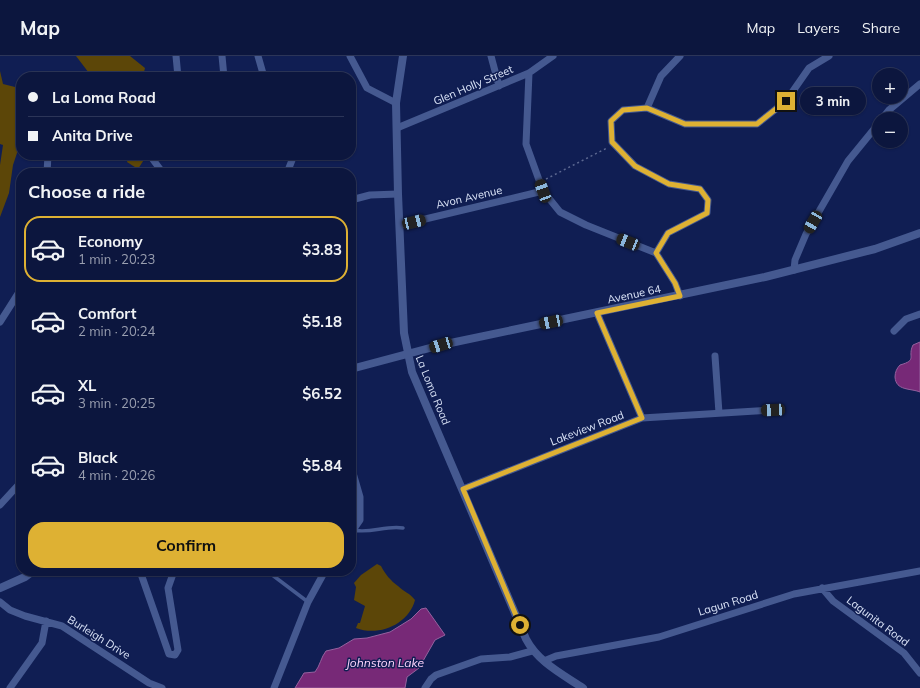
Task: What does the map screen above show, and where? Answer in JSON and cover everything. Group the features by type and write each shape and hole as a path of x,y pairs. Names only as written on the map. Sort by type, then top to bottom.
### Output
{"street":[{"path":"176,56 178,72"},
{"path":"222,56 224,72"},
{"path":"258,56 263,72"},
{"path":"350,56 367,88 396,103"},
{"name":"La Loma Road","path":"403,56 396,103 404,332 407,355 412,372 532,651 583,688"},
{"path":"491,56 499,86"},
{"name":"Glen Holly Street","path":"397,128 529,73 553,56"},
{"path":"647,108 661,76 680,56"},
{"path":"656,253 668,233 707,213 708,200 700,189 669,184 635,166 612,142 611,121 623,110 647,108 685,124 757,124 786,101 809,68 829,56"},
{"path":"529,73 526,144 543,191 560,212 586,225 656,253 675,283 680,296"},
{"path":"887,112 920,84"},
{"path":"794,270 795,260 806,234 848,162 872,132"},
{"name":"Avon Avenue","path":"400,225 543,191"},
{"path":"356,199 370,195 398,194"},
{"name":"Avenue 64","path":"356,368 441,345 680,296 794,270 875,249 920,233"},
{"path":"0,322 16,297"},
{"path":"597,313 642,418"},
{"path":"894,331 906,319 920,314"},
{"path":"715,356 719,413"},
{"name":"Lakeview Road","path":"463,489 642,418 773,410"},
{"path":"356,483 360,497 360,520 356,526"},
{"path":"0,505 16,487"},
{"name":"Lagun Road","path":"544,661 556,656 659,637 794,594 920,571"},
{"path":"0,588 26,576"},
{"path":"142,576 169,654 175,655 178,650 168,588 172,576"},
{"path":"274,688 308,602 322,576"},
{"name":"Lagunita Road","path":"822,588 833,601 904,653 920,672"},
{"name":"Burleigh Drive","path":"0,602 10,610 62,626 149,683 162,688"},
{"path":"10,688 42,643 46,621"},
{"path":"424,688 436,675 481,659 510,657 532,651"}],"lane":[{"path":"356,531 365,532 389,527 403,528"},
{"path":"274,576 308,602"}],"path":[{"path":"540,182 614,145"}],"shaded area":[{"path":"76,56 130,56 145,68 144,72 88,72"},
{"path":"0,71 3,84 16,87 16,156 13,165 9,193 0,217 0,165 3,145 0,144"},
{"path":"128,160 144,160 139,168 127,162"},
{"path":"377,564 381,566 386,575 393,582 415,600 412,608 406,616 400,622 392,626 374,631 356,628 358,623 360,623 365,606 354,600 356,587 354,583 361,575"}],"water":[{"path":"920,342 920,392 901,387 896,382 895,377 899,366 910,360 913,345"},
{"name":"Johnston Lake","path":"426,608 445,635 435,640 419,668 407,677 405,688 295,688 304,673 315,672 326,651 339,648 354,639 367,638 390,632 411,619 421,609"}],"route":[{"path":"520,625 463,489 642,418 597,313 680,296 675,283 656,253 668,233 707,213 708,200 700,189 669,184 635,166 612,142 611,121 623,110 647,108 685,124 757,124 786,101"}]}
